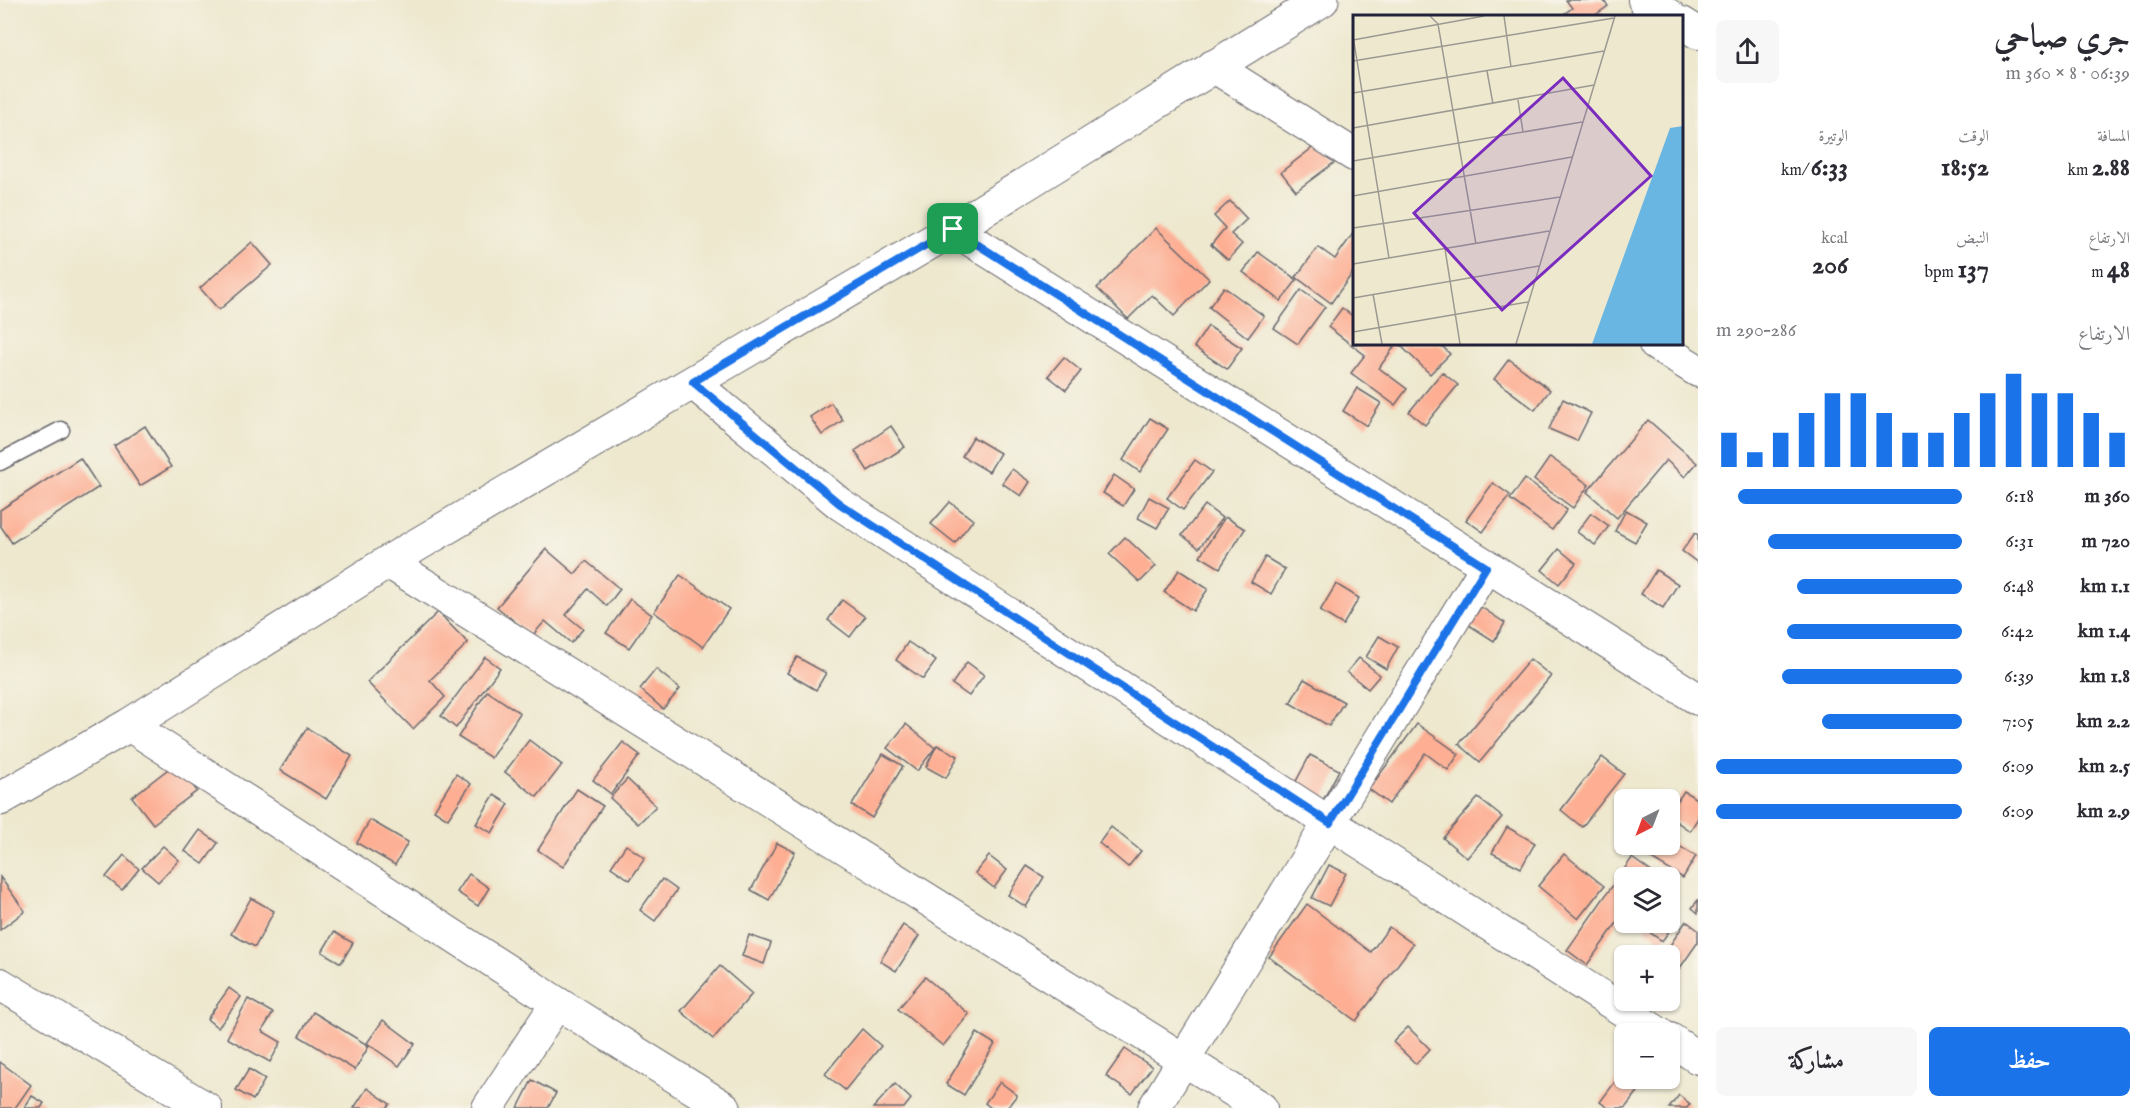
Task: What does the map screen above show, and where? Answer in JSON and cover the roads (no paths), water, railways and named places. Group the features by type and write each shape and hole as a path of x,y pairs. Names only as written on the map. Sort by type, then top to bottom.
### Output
{"street":[{"path":"0,799 129,724 388,562 953,229 1322,0"},
{"path":"1644,0 1668,15"},
{"path":"1683,24 1698,33"},
{"path":"1213,66 1353,154"},
{"path":"953,229 1698,699"},
{"path":"1656,345 1698,371"},
{"path":"693,382 840,504 1330,823 1643,1023"},
{"path":"388,562 1261,1108"},
{"path":"1154,1108 1486,567"},
{"path":"129,724 557,1003 725,1108"},
{"path":"0,984 206,1108"},
{"path":"488,1108 557,1003"},
{"path":"1680,1046 1698,1058"}],"lane":[{"path":"0,462 61,430"}]}
